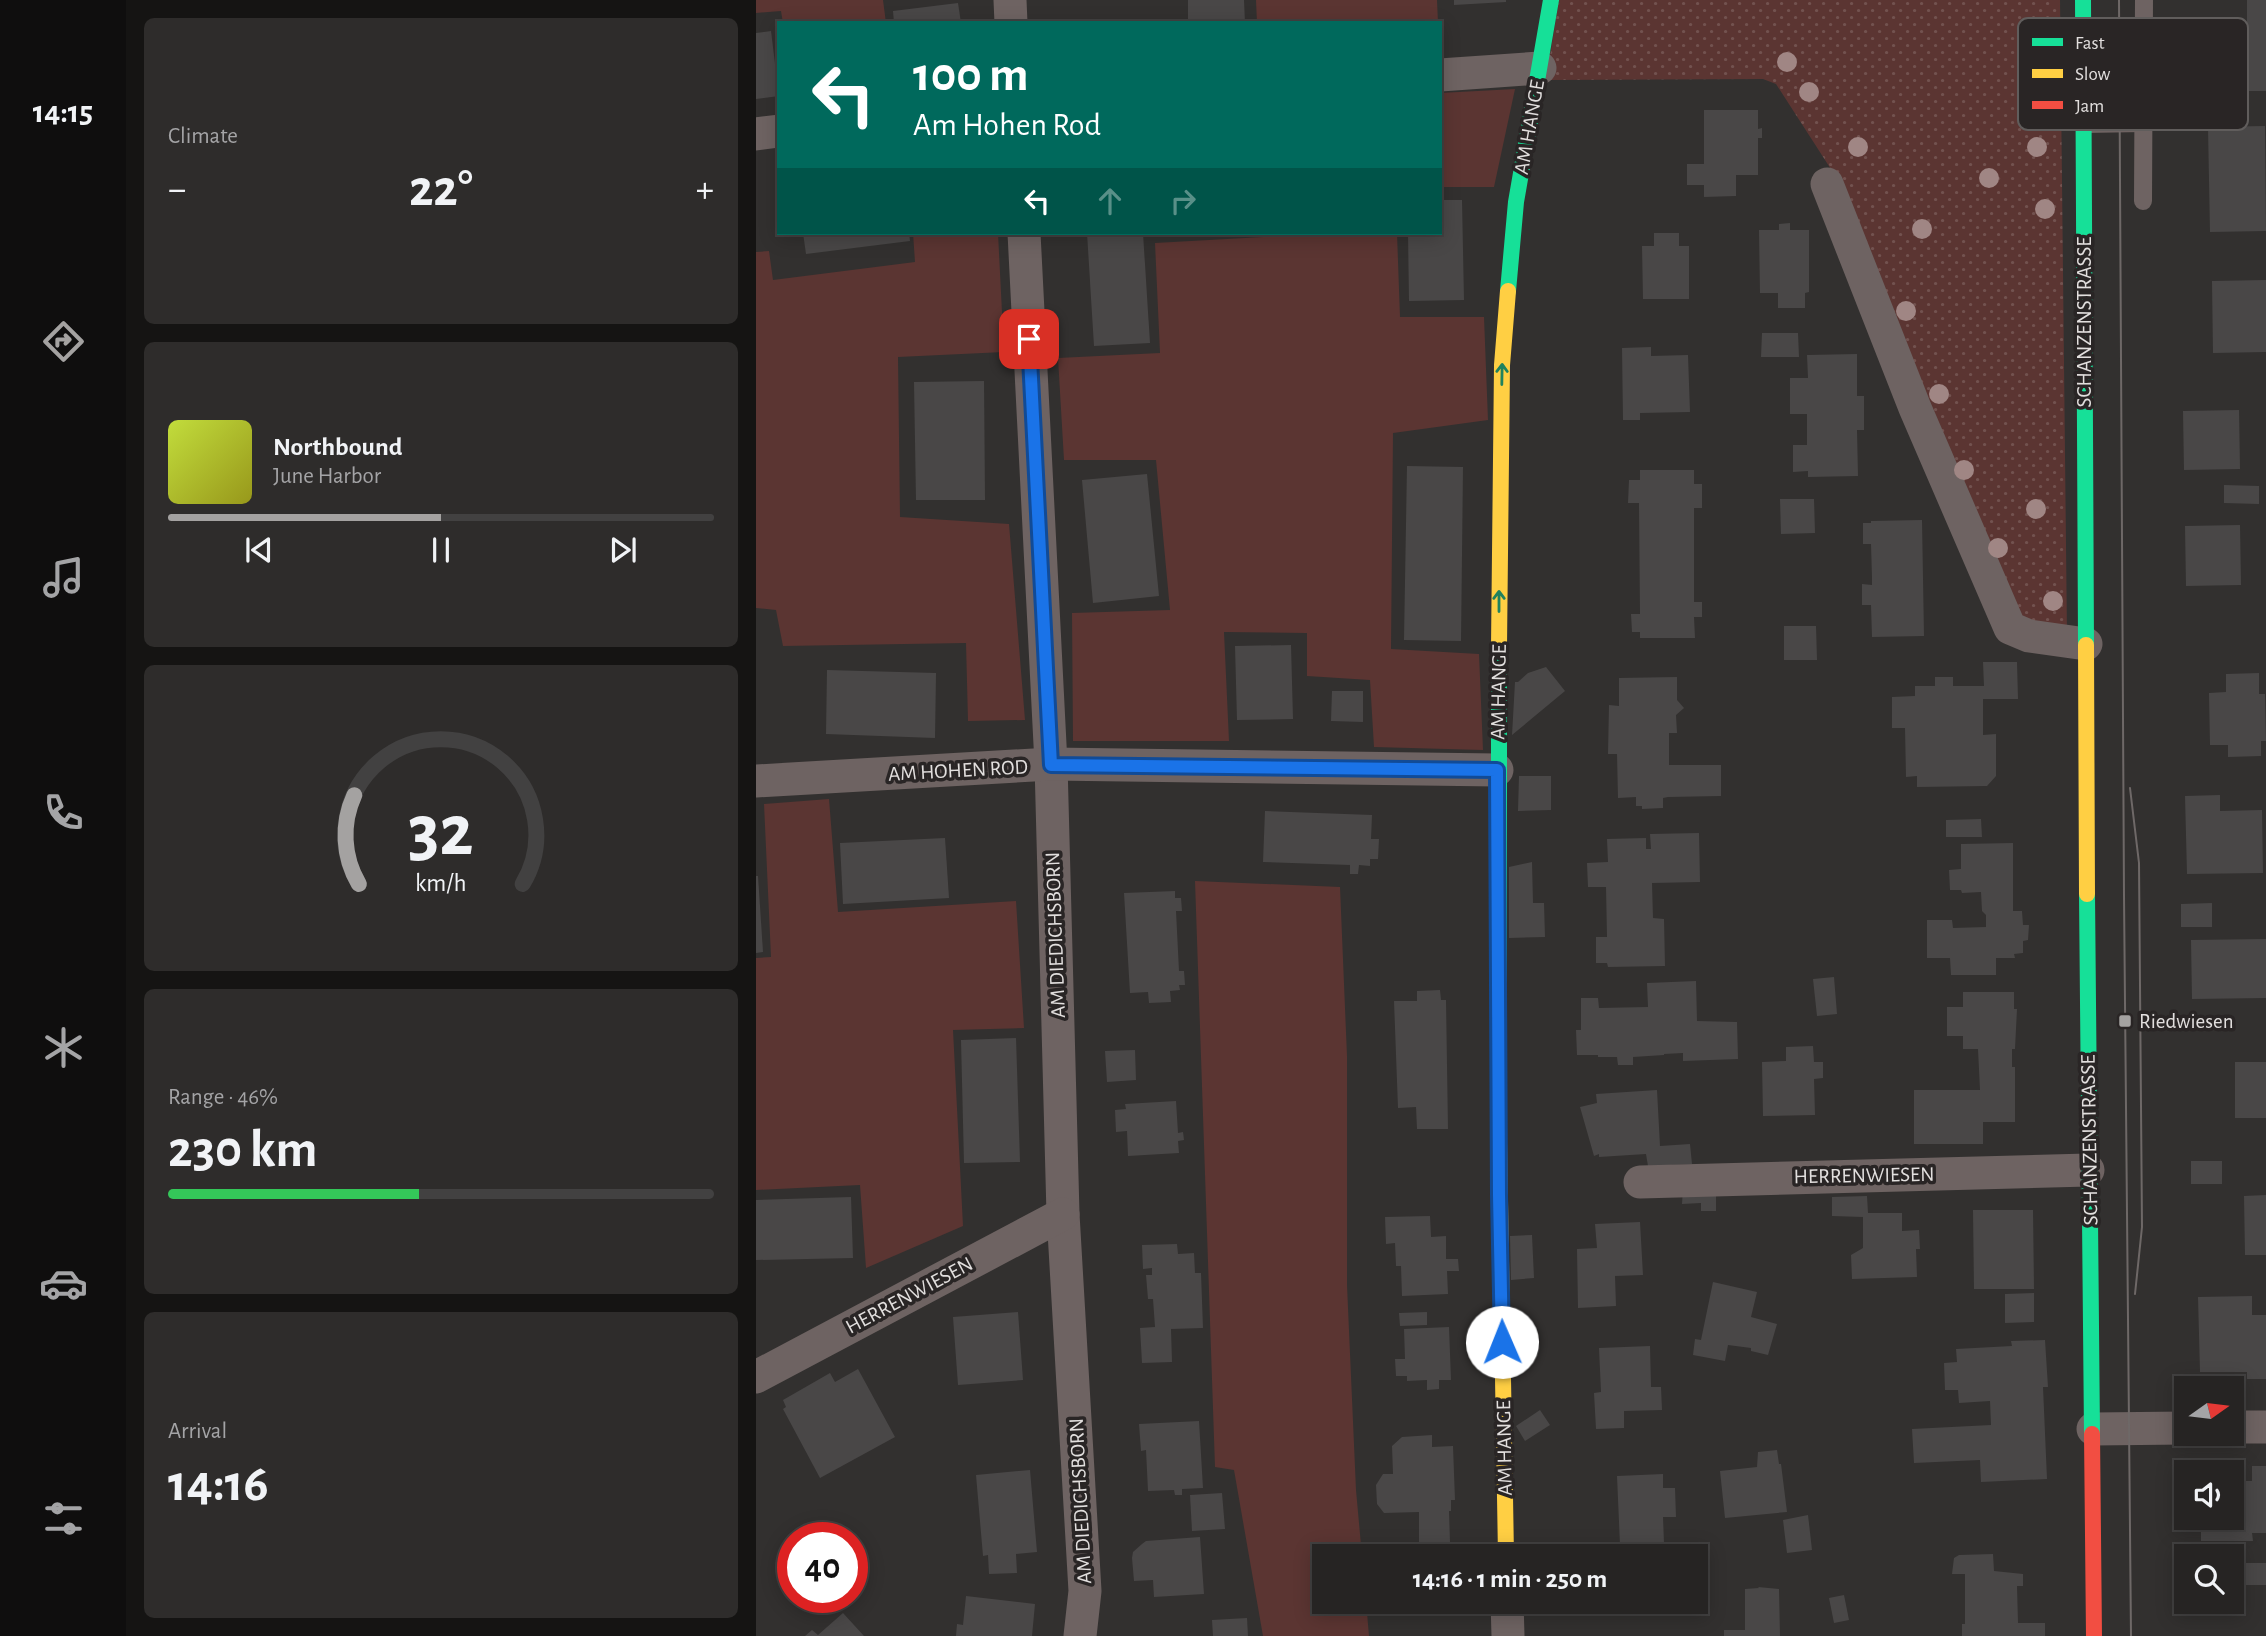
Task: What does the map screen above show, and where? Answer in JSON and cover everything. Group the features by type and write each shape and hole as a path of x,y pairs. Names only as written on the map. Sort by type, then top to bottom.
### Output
{"street":[{"path":"1010,0 1011,21"},
{"name":"AM HANGE","path":"1506,1544 1499,1195 1497,770 1502,365 1516,202 1551,0"},
{"name":"SCHANZENSTRASSE","path":"2083,0 2083,18"},
{"path":"1442,75 1539,68"},
{"name":"SCHANZENSTRASSE","path":"2084,130 2088,1170 2094,1636"},
{"path":"756,134 777,131"},
{"path":"1827,184 1916,408 2010,628 2029,636 2086,644"},
{"name":"AM DIEDICHSBORN","path":"1024,235 1051,765 1063,1214 1085,1591 1080,1636"},
{"name":"AM HOHEN ROD","path":"756,781 1051,765 1497,770"},
{"name":"HERRENWIESEN","path":"1640,1182 2088,1170"},
{"name":"HERRENWIESEN","path":"756,1377 1063,1214"},
{"path":"2244,1427 2266,1427"},
{"path":"2093,1429 2174,1428"},
{"path":"1507,1614 1508,1636"}],"lane":[{"path":"2144,0 2144,18"},
{"path":"2143,130 2143,201"}],"shaded area":[{"path":"756,0 883,0 886,21 783,21 781,11 756,13"},
{"path":"1256,0 1437,0 1438,21 1257,21"},
{"path":"1559,0 2060,0 2060,18 2018,18 2018,130 2061,130 2067,636 2012,623 1836,177 1776,84 1763,79 1546,80"},
{"path":"1515,89 1494,187 1442,187 1442,93"},
{"path":"913,235 998,235 1004,352 898,357 900,517 1009,524 1025,720 968,721 966,643 783,646 776,610 756,608 756,252 769,251 773,280 915,262"},
{"path":"1397,235 1400,317 1484,317 1488,420 1393,433 1391,649 1479,654 1483,750 1374,747 1370,680 1307,676 1307,633 1224,632 1229,741 1073,741 1072,613 1170,610 1156,460 1064,460 1058,358 1160,353 1155,243 1280,236"},
{"path":"829,799 838,912 1016,901 1024,1028 953,1030 963,1226 866,1268 860,1185 756,1190 756,958 771,957 764,804"},
{"path":"1195,881 1340,887 1347,1056 1347,1285 1361,1544 1312,1544 1312,1614 1367,1614 1369,1636 1263,1636 1234,1470 1215,1467"}],"building":[{"path":"1188,0 1244,0 1245,21 1188,21"},
{"path":"1454,0 1506,0 1506,2 1454,5"},
{"path":"2247,0 2266,0 2266,91 2248,91"},
{"path":"958,3 961,21 894,21 893,11"},
{"path":"771,31 777,96 756,99 756,33"},
{"path":"1704,110 1758,110 1758,129 1762,128 1762,138 1758,138 1758,175 1736,175 1736,196 1704,197 1704,185 1687,185 1687,164 1704,164"},
{"path":"2248,126 2265,126 2266,231 2210,232 2208,130 2248,130"},
{"path":"1442,200 1462,200 1464,300 1409,301 1408,235 1442,235"},
{"path":"1790,223 1790,230 1809,230 1809,292 1805,293 1805,308 1778,308 1778,293 1760,293 1759,230 1779,230 1779,224"},
{"path":"1654,233 1679,233 1679,246 1689,246 1689,299 1643,299 1642,246 1654,246"},
{"path":"803,235 909,235 910,241 806,254"},
{"path":"1087,235 1143,235 1150,343 1094,346"},
{"path":"2266,280 2266,352 2213,353 2212,281"},
{"path":"1762,333 1798,333 1799,357 1761,357"},
{"path":"1651,347 1651,356 1688,355 1690,412 1640,413 1640,420 1623,420 1622,348"},
{"path":"1857,354 1857,396 1864,396 1864,430 1857,430 1858,476 1808,477 1808,471 1793,472 1793,445 1807,445 1807,414 1790,414 1790,378 1808,378 1807,355"},
{"path":"984,381 985,500 916,500 914,382"},
{"path":"2239,410 2240,469 2184,470 2183,411"},
{"path":"1407,466 1463,467 1461,641 1404,640"},
{"path":"1640,470 1694,470 1694,484 1702,484 1702,508 1694,508 1694,602 1702,602 1702,617 1694,617 1695,638 1640,638 1640,632 1632,632 1631,614 1640,614 1639,503 1628,503 1629,480 1640,480"},
{"path":"1147,474 1159,596 1093,603 1082,480"},
{"path":"2224,485 2259,486 2259,504 2224,503"},
{"path":"1780,499 1814,499 1815,533 1781,534"},
{"path":"1922,520 1924,636 1872,637 1871,605 1862,605 1862,584 1872,585 1871,544 1863,544 1863,523"},
{"path":"2240,525 2241,585 2186,586 2185,526"},
{"path":"1784,626 1816,626 1817,660 1784,660"},
{"path":"1291,645 1293,719 1237,720 1235,646"},
{"path":"1983,662 2017,662 2018,699 1983,699 1983,735 1996,734 1996,776 1987,786 1917,787 1917,776 1906,777 1905,728 1892,728 1892,697 1915,696 1915,686 1935,686 1935,677 1953,677 1953,686 1984,686"},
{"path":"1546,667 1565,691 1512,735 1515,682 1528,673"},
{"path":"827,670 936,673 935,738 826,734"},
{"path":"2259,673 2259,694 2265,694 2266,741 2261,741 2261,756 2228,757 2228,745 2210,745 2209,693 2226,692 2226,674"},
{"path":"1677,677 1677,700 1684,708 1676,715 1677,733 1669,733 1669,765 1721,765 1721,796 1668,797 1663,798 1663,808 1642,809 1642,806 1636,806 1636,797 1618,798 1617,754 1608,754 1609,705 1619,706 1619,678"},
{"path":"1332,691 1363,691 1363,722 1331,721"},
{"path":"1519,776 1551,776 1551,810 1518,811"},
{"path":"2220,795 2220,811 2262,810 2263,873 2187,874 2185,796"},
{"path":"1265,811 1372,815 1371,839 1379,839 1378,859 1370,859 1370,866 1359,865 1358,874 1350,874 1350,865 1263,862"},
{"path":"1981,819 1982,837 1946,837 1946,820"},
{"path":"1699,833 1700,882 1652,883 1653,918 1664,919 1665,966 1608,967 1607,963 1596,963 1596,937 1607,937 1606,887 1588,887 1587,863 1608,862 1607,839 1646,838 1646,849 1651,849 1650,834"},
{"path":"945,838 949,898 843,904 840,843"},
{"path":"2013,843 2013,911 2022,911 2023,925 2029,925 2028,940 2023,941 2023,953 2014,954 2015,958 1996,958 1996,975 1951,975 1950,958 1927,958 1927,920 1952,920 1953,928 1986,927 1981,892 1962,893 1961,890 1950,890 1949,870 1961,869 1961,844"},
{"path":"1532,862 1533,903 1544,903 1545,937 1509,938 1509,867"},
{"path":"756,876 763,952 756,953"},
{"path":"1175,891 1175,898 1181,898 1182,911 1176,911 1179,971 1184,971 1185,985 1179,985 1180,990 1170,991 1171,1002 1149,1003 1148,992 1130,993 1124,893"},
{"path":"2212,903 2212,927 2181,927 2181,904"},
{"path":"2266,939 2266,998 2192,999 2191,940"},
{"path":"1834,977 1837,1014 1817,1016 1813,979"},
{"path":"1696,981 1697,1021 1737,1022 1738,1059 1683,1061 1683,1053 1633,1057 1633,1065 1618,1065 1617,1057 1577,1055 1576,1030 1581,1030 1581,998 1598,998 1599,1008 1648,1007 1647,983"},
{"path":"1440,990 1441,1000 1446,1000 1448,1129 1417,1129 1416,1107 1398,1108 1394,1001 1417,1001 1417,991"},
{"path":"1963,992 2014,992 2014,1009 2017,1009 2015,1049 2012,1049 2012,1067 2015,1067 2015,1122 1983,1122 1983,1144 1914,1144 1914,1090 1980,1090 1978,1049 1963,1049 1963,1036 1947,1036 1947,1007 1963,1007"},
{"path":"1016,1038 1020,1162 964,1163 961,1040"},
{"path":"1813,1046 1814,1062 1823,1062 1823,1078 1814,1079 1815,1115 1763,1116 1762,1062 1786,1061 1786,1047"},
{"path":"1135,1050 1136,1080 1107,1082 1105,1051"},
{"path":"2235,1062 2266,1062 2266,1118 2235,1118"},
{"path":"1657,1090 1660,1146 1690,1144 1692,1164 1648,1166 1646,1154 1594,1156 1580,1107 1597,1103 1596,1094"},
{"path":"1176,1101 1178,1133 1183,1132 1184,1140 1178,1141 1179,1153 1128,1156 1127,1131 1116,1132 1115,1110 1126,1109 1125,1104"},
{"path":"2191,1161 2222,1161 2222,1184 2191,1184"},
{"path":"1683,1188 1716,1188 1716,1211 1701,1211 1701,1203 1682,1204"},
{"path":"2266,1195 2266,1255 2245,1255 2244,1196"},
{"path":"1867,1196 1868,1213 1902,1213 1902,1231 1919,1230 1920,1249 1916,1249 1917,1277 1852,1279 1851,1255 1863,1248 1863,1217 1832,1216 1832,1197"},
{"path":"851,1197 853,1258 756,1260 756,1200"},
{"path":"1973,1210 2033,1210 2034,1289 1974,1289"},
{"path":"1430,1216 1431,1237 1446,1236 1446,1259 1458,1259 1459,1271 1447,1271 1448,1294 1402,1296 1401,1266 1396,1266 1395,1243 1386,1244 1385,1217"},
{"path":"1640,1222 1643,1275 1615,1276 1616,1306 1578,1308 1577,1249 1597,1248 1595,1224"},
{"path":"1532,1235 1534,1278 1511,1280 1510,1236"},
{"path":"1177,1244 1178,1254 1194,1253 1195,1273 1201,1273 1203,1328 1171,1329 1172,1362 1142,1363 1140,1328 1155,1327 1153,1299 1148,1299 1146,1275 1152,1275 1152,1268 1143,1269 1142,1245"},
{"path":"1713,1282 1757,1292 1751,1317 1777,1324 1768,1355 1751,1351 1751,1348 1728,1345 1725,1361 1693,1355 1695,1339 1701,1340"},
{"path":"2034,1293 2034,1322 2005,1323 2005,1294"},
{"path":"2252,1296 2252,1315 2266,1315 2266,1379 2247,1379 2247,1372 2200,1372 2198,1297"},
{"path":"1018,1312 1023,1380 958,1385 953,1317"},
{"path":"1427,1312 1427,1325 1400,1326 1399,1313"},
{"path":"1449,1327 1451,1380 1439,1380 1439,1389 1427,1390 1427,1380 1407,1381 1407,1376 1396,1376 1395,1359 1405,1359 1404,1329"},
{"path":"2045,1340 2048,1387 2043,1387 2047,1479 1981,1482 1980,1460 1914,1463 1912,1429 1991,1425 1990,1401 1959,1403 1958,1390 1945,1390 1944,1363 1957,1362 1956,1349 2012,1346 2011,1341"},
{"path":"1650,1346 1651,1387 1661,1387 1662,1410 1624,1411 1624,1428 1596,1429 1594,1393 1601,1392 1599,1348"},
{"path":"858,1369 895,1437 820,1478 783,1409 786,1407 783,1400 830,1373 835,1382"},
{"path":"1540,1410 1550,1425 1525,1441 1516,1426"},
{"path":"1199,1421 1203,1488 1182,1489 1182,1495 1175,1495 1174,1490 1148,1491 1146,1450 1141,1451 1139,1424"},
{"path":"1432,1435 1432,1447 1453,1446 1455,1500 1451,1500 1449,1511 1450,1542 1419,1543 1419,1512 1384,1513 1377,1504 1376,1485 1383,1474 1393,1474 1392,1446 1402,1437"},
{"path":"1777,1450 1787,1512 1725,1518 1720,1471 1757,1467 1758,1452"},
{"path":"2252,1466 2266,1466 2266,1533 2252,1533 2253,1541 2201,1541 2201,1530 2244,1530 2244,1481 2252,1481"},
{"path":"1030,1470 1037,1552 1016,1554 1017,1573 989,1574 988,1555 983,1556 976,1475"},
{"path":"1663,1474 1663,1488 1675,1488 1676,1517 1663,1517 1664,1543 1620,1544 1617,1476"},
{"path":"1222,1493 1225,1529 1192,1531 1190,1495"},
{"path":"1808,1515 1812,1550 1787,1553 1783,1520"},
{"path":"1200,1537 1204,1594 1154,1597 1153,1580 1134,1581 1133,1552 1146,1541"},
{"path":"1993,1554 1994,1571 2023,1574 2023,1586 2017,1586 2018,1623 2045,1623 2045,1636 1962,1636 1962,1624 1965,1624 1965,1574 1952,1574 1954,1558 1959,1555"},
{"path":"2244,1563 2266,1563 2266,1585 2244,1585"},
{"path":"1745,1589 1779,1589 1780,1636 1724,1636 1724,1630 1745,1630"},
{"path":"1844,1595 1849,1620 1834,1623 1829,1598"},
{"path":"966,1596 1035,1604 1032,1636 956,1636 957,1624 963,1625"},
{"path":"843,1613 864,1636 805,1636 812,1630 818,1635"},
{"path":"1247,1618 1248,1636 1213,1636 1212,1620"}],"tram line":[{"path":"2119,0 2119,18"},
{"path":"2120,130 2131,1636"},
{"path":"2130,788 2139,863 2142,1227 2135,1294"}],"traffic: fast":[{"path":"1508,291 1516,202 1551,0"},
{"path":"2083,0 2083,18"},
{"path":"2084,130 2086,645"},
{"path":"1499,647 1499,1142"},
{"path":"2087,894 2092,1434"}],"traffic: slow":[{"path":"1499,647 1502,365 1508,291"},
{"path":"2086,645 2087,894"},
{"path":"1499,1142 1506,1544"}],"traffic: jam":[{"path":"2092,1434 2094,1636"}],"place":[{"name":"Riedwiesen","path":"2125,1021"}],"route":[{"path":"1029,339 1051,765 1497,770 1502,1342"}]}
